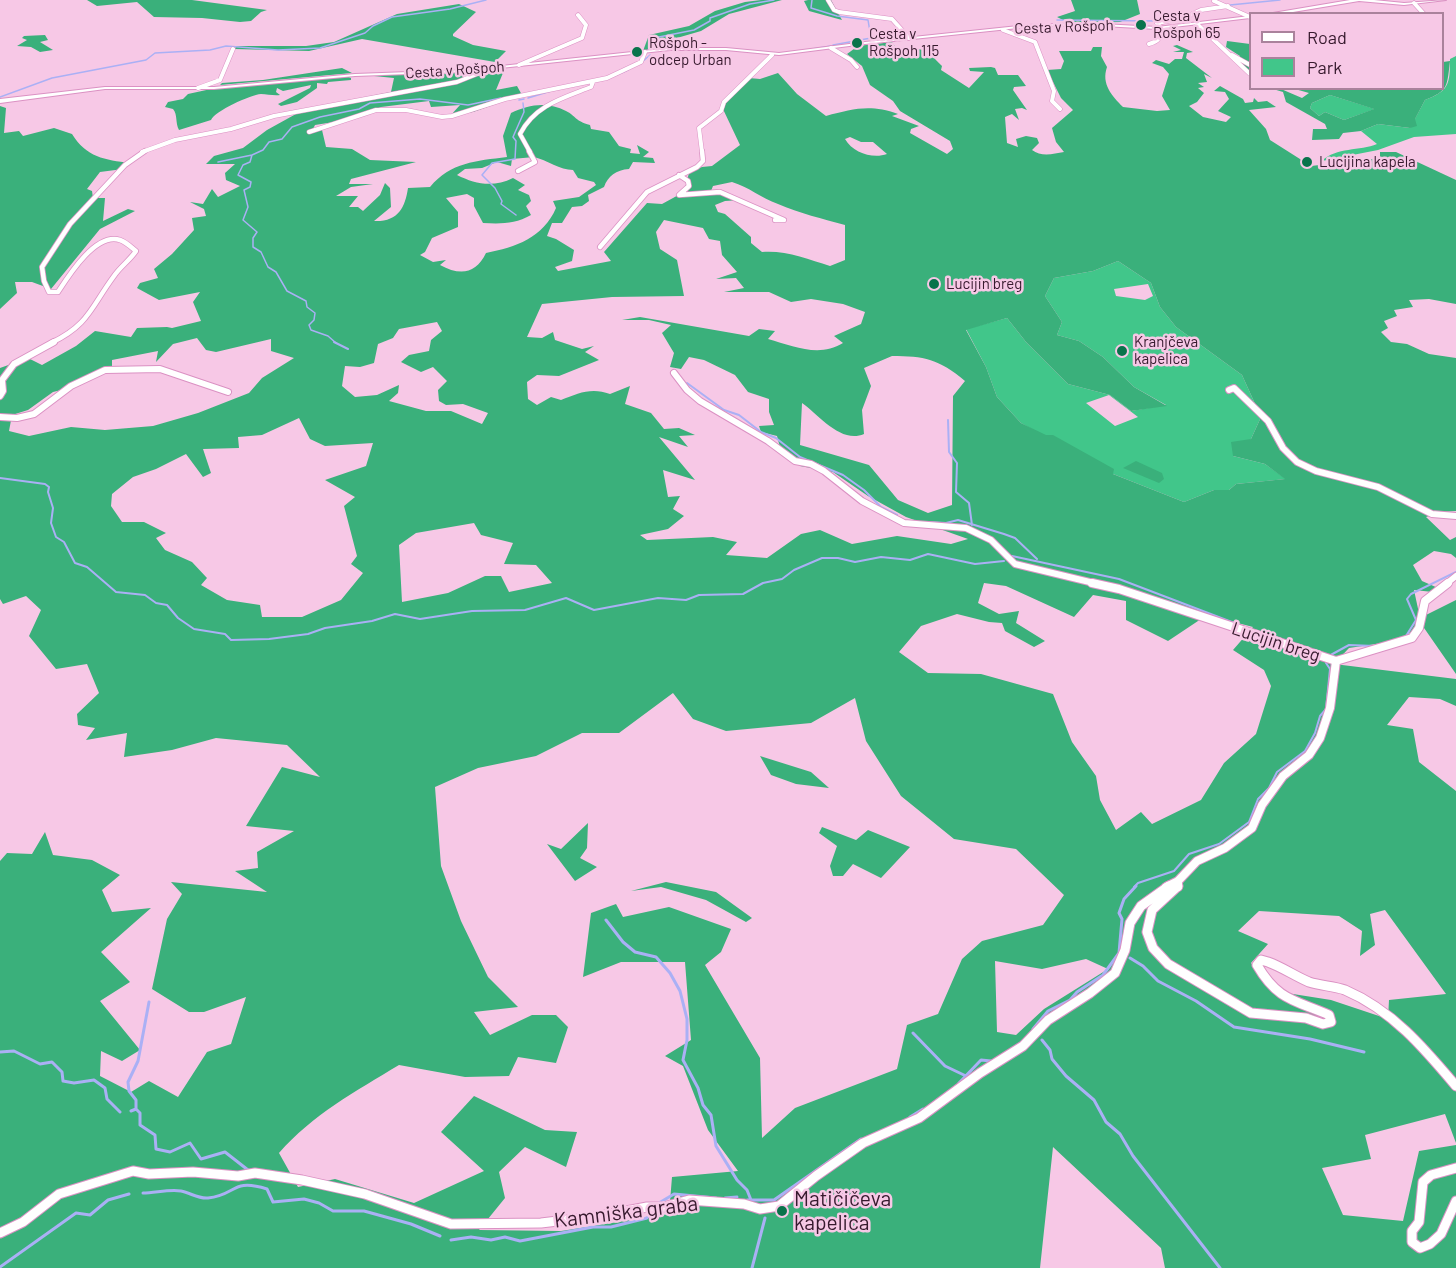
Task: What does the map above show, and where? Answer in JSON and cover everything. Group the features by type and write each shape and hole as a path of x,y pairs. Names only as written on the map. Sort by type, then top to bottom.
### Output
{"street":[{"path":"828,0 834,10 839,12 892,18 909,38"},
{"path":"1280,12 1342,1 1414,3 1444,0"},
{"name":"Cesta v Rošpoh","path":"1214,1 1249,16"},
{"path":"1414,3 1422,12"},
{"path":"1149,44 1154,43 1162,35 1157,23 1185,17 1201,10 1228,6"},
{"path":"519,65 582,38 586,25 578,15"},
{"name":"Cesta v Rošpoh","path":"0,101 105,88 244,86 355,75 492,68 645,52 701,49 771,55 909,38 1056,24 1161,28 1249,17"},
{"path":"1197,24 1249,72"},
{"name":"Cesta v Rošpoh","path":"1003,30 1033,40 1052,84 1054,91 1052,101 1060,109"},
{"path":"831,48 857,67"},
{"path":"198,87 220,80 233,49"},
{"path":"1222,49 1249,64"},
{"path":"309,132 376,110 406,110 446,118 505,99 593,82 636,65 645,52"},
{"path":"600,247 647,192 697,167 703,161 699,128 721,111 724,102 771,55"},
{"path":"0,396 3,391 2,380 10,369 24,358 70,333 91,315 114,275 136,251 122,241 113,240 96,248 76,265 58,291 49,292 41,279 40,270 45,259 56,247 72,219 108,180 135,156 179,138 229,130 255,120 314,107 457,83 492,68"},
{"path":"518,171 536,162 520,134 526,122 542,107 591,87 593,82"},
{"path":"679,175 688,181 688,186 679,195 720,192 784,220 775,220"},
{"path":"0,417 17,418 34,414 71,386 105,370 160,369 228,392"},
{"name":"Lucijin breg","path":"674,373 687,390 700,401 768,441 795,461 811,464 824,471 862,501 904,523 966,528 991,540 1015,564 1119,589 1336,661"},
{"path":"1229,390 1234,388 1241,392 1269,423 1286,452 1309,468 1368,483 1428,514 1447,518 1456,516"},
{"path":"1336,661 1390,647 1412,638 1419,628 1425,601 1456,576"},
{"name":"Kamniška graba","path":"0,1233 23,1222 58,1194 133,1171 148,1174 193,1172 238,1176 255,1173 302,1180 365,1194 451,1224 541,1223 600,1216 646,1207 658,1208 688,1200 744,1204 760,1209 779,1206 816,1176 863,1143 919,1118 980,1073 1023,1046 1048,1020 1090,993 1115,973 1125,950 1130,923 1141,906 1160,890 1178,881 1197,861 1225,848 1251,828 1262,805 1283,776 1309,755 1320,738 1330,708 1336,661"},
{"name":"Kamniška graba","path":"1178,881 1178,888 1152,910 1147,932 1153,948 1168,964 1235,1005 1262,1014 1306,1018 1323,1024 1331,1022 1329,1016 1319,1009 1308,1008 1274,991 1257,965 1261,960 1272,962 1312,983 1340,988 1362,998 1404,1029 1456,1086"},
{"path":"1456,1168 1431,1175 1423,1182 1419,1222 1412,1231 1412,1242 1420,1248 1440,1239 1456,1201"}],"green space":[{"path":"87,0 192,0 267,10 251,21 240,22 154,17 137,2 97,6"},
{"path":"761,0 782,0 729,14 701,31 670,40 664,46 673,48 643,51 649,35 689,26 715,11"},
{"path":"831,0 842,20 809,11 804,1"},
{"path":"1071,0 1137,0 1140,14 1120,22 1069,23 1057,17 1075,11"},
{"path":"459,4 476,12 453,36 473,45 506,51 495,62 362,39 309,51 235,49 236,46 306,46 334,42 397,14"},
{"path":"45,35 48,40 40,42 53,50 40,52 31,47 17,46 27,40 22,38 24,36"},
{"path":"1227,41 1249,44 1249,71 1238,62 1240,56 1226,47"},
{"path":"892,42 899,52 924,50 942,66 941,70 969,88 984,72 970,71 969,68 991,67 995,68 998,75 1018,75 1026,86 1014,87 1013,90 1027,110 1015,109 1019,120 1012,114 1005,117 1007,143 1018,147 1016,139 1026,136 1037,138 1039,143 1032,150 1039,154 1047,154 1064,152 1056,142 1052,128 1073,110 1061,98 1047,70 1061,69 1064,61 1059,51 1091,51 1093,47 1102,47 1101,56 1107,67 1105,79 1115,98 1123,107 1157,111 1170,110 1162,96 1169,74 1163,67 1152,63 1156,60 1169,64 1175,59 1182,59 1184,52 1173,52 1181,50 1173,46 1177,45 1193,52 1187,53 1186,58 1212,78 1204,74 1207,82 1198,83 1204,87 1198,88 1204,93 1197,102 1189,106 1203,117 1226,122 1231,117 1218,111 1229,99 1225,92 1214,91 1220,86 1243,99 1245,103 1253,102 1254,98 1258,102 1267,101 1276,107 1249,110 1266,129 1270,140 1311,166 1380,158 1380,152 1396,152 1456,180 1456,304 1429,299 1409,300 1413,307 1394,310 1397,316 1384,321 1388,328 1381,332 1391,342 1407,344 1429,354 1456,358 1456,511 1441,512 1426,517 1450,540 1456,537 1456,558 1451,554 1434,551 1413,565 1422,581 1438,588 1433,592 1414,590 1420,618 1456,600 1456,674 1422,625 1396,641 1349,648 1334,664 1456,679 1456,706 1440,699 1409,697 1387,725 1413,729 1419,762 1456,791 1456,1143 1445,1114 1365,1135 1371,1159 1322,1168 1343,1215 1403,1221 1419,1151 1456,1145 1456,1268 1165,1268 1161,1248 1053,1147 1040,1268 0,1268 0,861 7,853 32,854 45,832 53,855 92,860 120,875 102,890 112,912 151,908 101,952 130,982 100,1001 140,1050 122,1061 101,1051 100,1076 131,1092 149,1081 178,1097 207,1052 231,1044 246,997 204,1012 189,1012 152,989 167,919 182,894 171,882 267,892 235,871 258,868 257,852 294,831 246,826 282,767 320,777 287,745 216,738 172,750 124,757 127,733 86,740 95,728 78,725 77,714 99,693 87,664 56,669 29,636 41,610 26,596 3,604 0,599 0,368 28,358 42,365 76,346 95,331 131,337 137,328 172,328 201,321 193,302 200,292 159,300 137,288 140,283 158,278 154,269 172,254 194,230 192,218 206,216 204,209 190,202 203,204 212,189 218,197 240,186 226,180 225,173 235,164 206,164 214,156 243,148 267,130 305,109 391,92 394,78 364,75 444,74 505,68 496,90 517,86 522,95 473,112 451,115 460,105 431,107 429,101 381,107 340,121 315,125 312,131 322,130 326,147 352,149 370,160 416,162 351,179 349,184 373,184 351,187 336,196 358,196 349,207 358,207 363,211 380,195 385,183 390,188 391,207 374,221 382,221 395,216 405,202 408,188 430,187 447,172 465,164 507,157 503,136 511,113 524,108 545,105 559,108 590,125 591,129 609,132 619,146 631,149 630,153 640,154 637,145 649,152 643,157 653,158 655,163 633,162 629,169 613,174 604,187 588,195 589,201 582,206 572,207 562,223 552,223 547,236 574,250 572,261 555,267 558,271 611,261 604,252 647,203 662,204 684,192 689,173 702,167 712,166 740,145 722,107 749,78 760,79 778,73 797,94 826,116 870,108 898,114 892,116 919,126 911,129 910,133 947,154 953,149 950,141 900,111 893,101 870,85 862,66 847,54 858,46","holes":["850,137 861,142 873,142 887,154 876,156 864,154 845,139","534,157 573,170 578,178 594,182 596,185 579,197 553,201 556,208 544,227 536,234 508,248 486,253 477,265 467,271 447,269 440,265 446,260 433,262 420,255 425,252 432,238 458,227 458,212 446,198 467,194 474,198 474,206 483,223 508,223 531,215 526,206 531,201 529,195 518,190 525,185 513,178 498,183 484,184 457,175 465,169 482,168 497,162 511,166 512,159","732,182 772,202 845,225 845,260 830,266 788,254 762,252 751,243 751,237 725,214 718,212 715,205 725,201 741,200 711,191 713,186","664,220 703,228 709,239 720,241 722,255 737,272 716,279 736,278 744,288 724,292 769,292 791,302 811,299 843,304 865,312 861,324 834,336 843,343 825,350 806,349 768,339 775,331 759,329 749,336 640,317 622,320 649,320 671,325 662,333 674,353 670,367 681,369 689,357 704,360 735,375 748,392 769,399 769,412 774,425 759,426 761,432 777,436 781,451 800,466 833,472 868,496 906,517 968,539 951,544 897,536 852,544 820,530 801,534 767,558 726,555 737,542 713,537 647,540 640,535 668,529 684,516 673,509 680,496 668,497 663,470 695,480 659,437 688,447 679,436 695,435 679,428 664,429 651,413 625,404 630,386 610,394 591,391 561,400 551,397 537,405 528,399 527,382 537,375 559,376 599,360 585,352 594,346 582,349 555,340 553,332 542,338 527,337 542,304 612,297 684,296 677,260 660,249 656,232","1118,261 1151,283 1160,307 1176,327 1242,375 1261,417 1251,439 1231,442 1233,456 1265,464 1285,479 1236,484 1229,490 1214,490 1184,502 1113,474 1114,469 1053,435 1046,435 1021,423 997,397 986,367 966,330 1007,318 1026,342 1068,384 1110,395 1131,411 1167,406 1134,387 1103,357 1079,341 1057,335 1062,322 1045,296 1054,278 1093,271","437,322 442,331 431,340 429,351 409,355 401,362 421,372 433,367 447,381 438,390 439,401 446,405 463,404 488,413 482,424 451,411 426,411 389,401 398,393 399,385 377,395 355,397 342,386 345,366 360,367 374,363 378,344 393,338 399,329","197,338 206,350 216,352 271,339 271,351 294,358 262,378 249,393 198,413 153,426 105,430 71,427 29,436 9,431 12,415 28,410 53,392 73,387 112,369 112,360 158,351 156,362 173,344","892,356 931,360 965,381 953,396 952,505 928,513 898,500 869,465 800,445 802,403 839,432 855,436 864,434 862,410 871,386 864,368","299,418 310,439 325,446 373,443 366,466 325,480 355,497 344,506 357,556 351,564 363,573 341,600 302,617 262,617 260,605 227,600 201,585 207,578 192,562 165,550 156,538 166,533 144,522 122,522 111,506 112,494 133,477 156,469 186,454 203,477 211,473 203,449 239,448 238,437 262,435","474,523 481,535 513,543 504,564 536,565 552,583 509,592 501,576 485,576 448,593 402,602 399,545 416,533","984,583 1006,586 1074,617 1093,595 1126,601 1126,620 1168,641 1207,615 1253,627 1233,650 1264,670 1271,686 1256,734 1224,763 1201,800 1152,824 1141,812 1116,830 1100,800 1096,776 1072,742 1053,694 981,674 928,673 899,652 921,626 957,614 1002,623 1005,631 1034,647 1045,641 1016,623 1019,611 999,614 978,603","673,693 693,719 726,731 811,723 855,698 866,741 901,796 954,839 1016,849 1064,895 1043,925 982,941 962,959 938,1014 907,1025 897,1069 795,1108 762,1138 760,1058 705,965 721,952 731,929 669,907 623,917 616,904 591,913 583,977 621,962 685,962 691,1040 665,1056 683,1066 708,1130 738,1171 672,1177 669,1214 561,1231 479,1230 505,1198 499,1172 525,1147 566,1167 577,1132 545,1130 474,1096 441,1132 484,1171 414,1203 335,1179 298,1187 279,1153 320,1115 399,1065 465,1077 509,1076 518,1057 556,1063 568,1027 556,1015 532,1015 490,1035 474,1012 518,1007 488,977 461,921 441,866 435,787 478,768 536,756 582,733 619,733","1385,910 1446,994 1389,1000 1388,1019 1331,1000 1274,991 1251,963 1268,944 1238,931 1259,911 1339,916 1362,931 1360,956 1375,945 1370,914","1086,959 1108,969 1044,1009 1016,1035 997,1032 995,961 1042,969"]},
{"path":"1456,56 1456,134 1414,137 1378,150 1322,161 1334,153 1377,144 1361,131 1378,124 1410,128 1425,100 1444,90 1448,81 1450,59"},
{"path":"1450,61 1448,76 1444,88 1444,62"},
{"path":"342,68 352,73 220,85 222,83 263,80"},
{"path":"346,76 351,80 328,82 327,84 317,83 317,88 297,102 281,106 278,104 310,88 311,85 283,91 277,88 276,92 280,95 261,94 249,97 226,108 211,120 179,130 175,111 165,107 168,102 183,99 188,94 211,89"},
{"path":"1276,90 1283,90 1302,98 1309,93 1298,90 1443,90 1425,100 1415,119 1417,126 1410,128 1378,124 1361,131 1343,133 1339,139 1312,140 1313,129 1327,129 1325,124 1286,102 1283,92","holes":["1330,95 1374,109 1344,120 1325,112 1319,116 1310,108 1312,103"]},
{"path":"1330,95 1375,109 1344,120 1325,112 1319,116 1310,108 1312,103"},
{"path":"0,106 6,108 4,133 19,131 23,136 54,128 72,134 83,148 97,156 130,163 123,169 100,172 87,189 92,191 93,198 105,198 103,221 128,209 135,211 100,229 51,289 32,282 15,282 17,293 0,309"},
{"path":"1118,261 1151,283 1160,307 1176,327 1242,375 1261,417 1251,439 1233,456 1265,464 1286,479 1236,484 1229,490 1214,490 1184,502 1113,474 1021,423 997,397 986,367 966,329 1007,318 1026,342 1068,384 1110,395 1131,411 1166,405 1134,387 1103,357 1079,341 1057,335 1062,322 1045,296 1054,278 1093,271","holes":["1148,284 1153,296 1145,300 1116,296 1114,289","1109,395 1138,417 1115,426 1086,403"]},
{"path":"1136,461 1162,473 1164,479 1159,483 1123,468"},
{"path":"760,756 811,772 829,788 796,784 771,775"},
{"path":"588,823 587,848 580,858 597,867 575,881 547,844 561,849"},
{"path":"822,827 856,840 868,830 910,847 881,878 853,864 843,876 833,876 830,866 837,846 819,833"},
{"path":"666,882 716,892 752,918 746,922 706,900 661,887 631,891"}],"waterway":[{"path":"0,97 52,78 146,60 155,53 210,50 226,46 278,50 320,48 365,33 373,26 392,17 450,9 486,0"},
{"path":"648,50 654,38 694,30 710,21 710,18 750,4 774,0"},
{"path":"812,0 811,8 837,16 868,20 871,38 833,45"},
{"path":"1230,5 1280,0"},
{"path":"1057,20 1158,21"},
{"path":"812,49 831,46"},
{"path":"641,63 650,55"},
{"path":"614,76 628,70"},
{"path":"528,98 551,91"},
{"path":"252,155 263,150 269,142 282,139 292,127 320,117 359,109 370,103 420,99 468,105 501,98"},
{"path":"519,100 524,99"},
{"path":"516,215 501,204 502,201 495,188 482,175 492,163 515,159 516,141 513,137 524,112 523,103"},
{"path":"218,162 252,155"},
{"path":"252,155 250,162 243,165 238,175 251,182 250,187 244,190 248,207 243,220 257,232 253,238 253,247 261,252 268,267 276,272 287,291 306,301 307,307 315,313 314,320 309,325 311,330 328,336 336,343"},
{"path":"336,343 348,349"},
{"path":"687,383 724,410 739,415 761,432 776,438 800,457 843,475 864,490 881,507 897,515"},
{"path":"948,420 949,452 957,463 956,492 969,503 972,524"},
{"path":"0,478 45,484 49,487 48,492 53,508 51,523 56,537 64,542 75,563 87,567 116,592 145,595 156,603 167,605 178,618 194,629 225,634 231,640 269,639 308,634 325,628 372,621 395,614 420,619 472,611 525,610 566,598 594,610 658,598 686,600 699,595 743,594 763,583 782,579 794,570 822,558 838,558 855,562 881,557 910,560 928,554 975,564 1004,561"},
{"path":"928,522 946,523 958,520 972,524"},
{"path":"972,524 1015,538 1037,559"},
{"path":"1012,556 1119,579 1237,624"},
{"path":"1406,636 1416,620 1407,599 1411,594 1456,572"},
{"path":"1327,657 1349,645 1375,646"},
{"path":"1134,887 1138,883 1174,871 1189,854 1219,844 1249,822 1258,799 1269,788 1277,772 1305,751 1315,733 1320,716 1326,709 1330,669 1326,663"},
{"path":"1033,1029 1048,1011 1070,1000 1077,992 1103,975 1119,953 1122,919 1119,913 1124,899 1136,886"},
{"path":"606,920 623,942 635,952 656,957 670,973 680,991 687,1019 687,1040 683,1060 698,1088 703,1105 711,1115 716,1146 737,1180 747,1190 751,1200"},
{"path":"1130,958 1143,966 1158,981 1196,1001 1234,1027 1310,1039 1364,1052"},
{"path":"136,1109 136,1100 129,1091 128,1082 138,1061 149,1002"},
{"path":"913,1033 945,1066 966,1076"},
{"path":"1042,1040 1050,1050 1052,1059 1066,1076 1094,1100 1106,1122 1120,1134 1133,1156 1220,1268"},
{"path":"0,1052 14,1051 40,1064 52,1062 62,1072 63,1081 74,1083 94,1080 105,1088 107,1099 120,1112"},
{"path":"966,1076 981,1060 991,1061"},
{"path":"959,1083 966,1076"},
{"path":"131,1111 136,1109"},
{"path":"136,1109 140,1113 140,1125 155,1135 156,1149 170,1152 190,1143 201,1159 225,1152 248,1170"},
{"path":"910,1117 923,1109"},
{"path":"751,1200 774,1200 861,1139"},
{"path":"143,1193 176,1191 208,1198 224,1194 240,1186 255,1186 267,1189 273,1202 304,1199 319,1203 333,1211 364,1211 411,1224 440,1236"},
{"path":"0,1267 76,1213 90,1215 108,1200 129,1194"},
{"path":"659,1203 674,1194 716,1198"},
{"path":"725,1198 737,1197"},
{"path":"451,1240 471,1237 491,1240 505,1237 520,1241 593,1227 611,1227 647,1218 652,1211"},
{"path":"752,1268 765,1218"}],"place":[{"name":"Cesta v Rošpoh 65","path":"1141,25"},
{"name":"Cesta v Rošpoh 115","path":"857,43"},
{"name":"Rošpoh - odcep Urban","path":"637,52"},
{"name":"Lucijina kapela","path":"1307,162"},
{"name":"Lucijin breg","path":"934,284"},
{"name":"Kranjčeva kapelica","path":"1122,351"},
{"name":"Matičičeva kapelica","path":"782,1211"}]}
